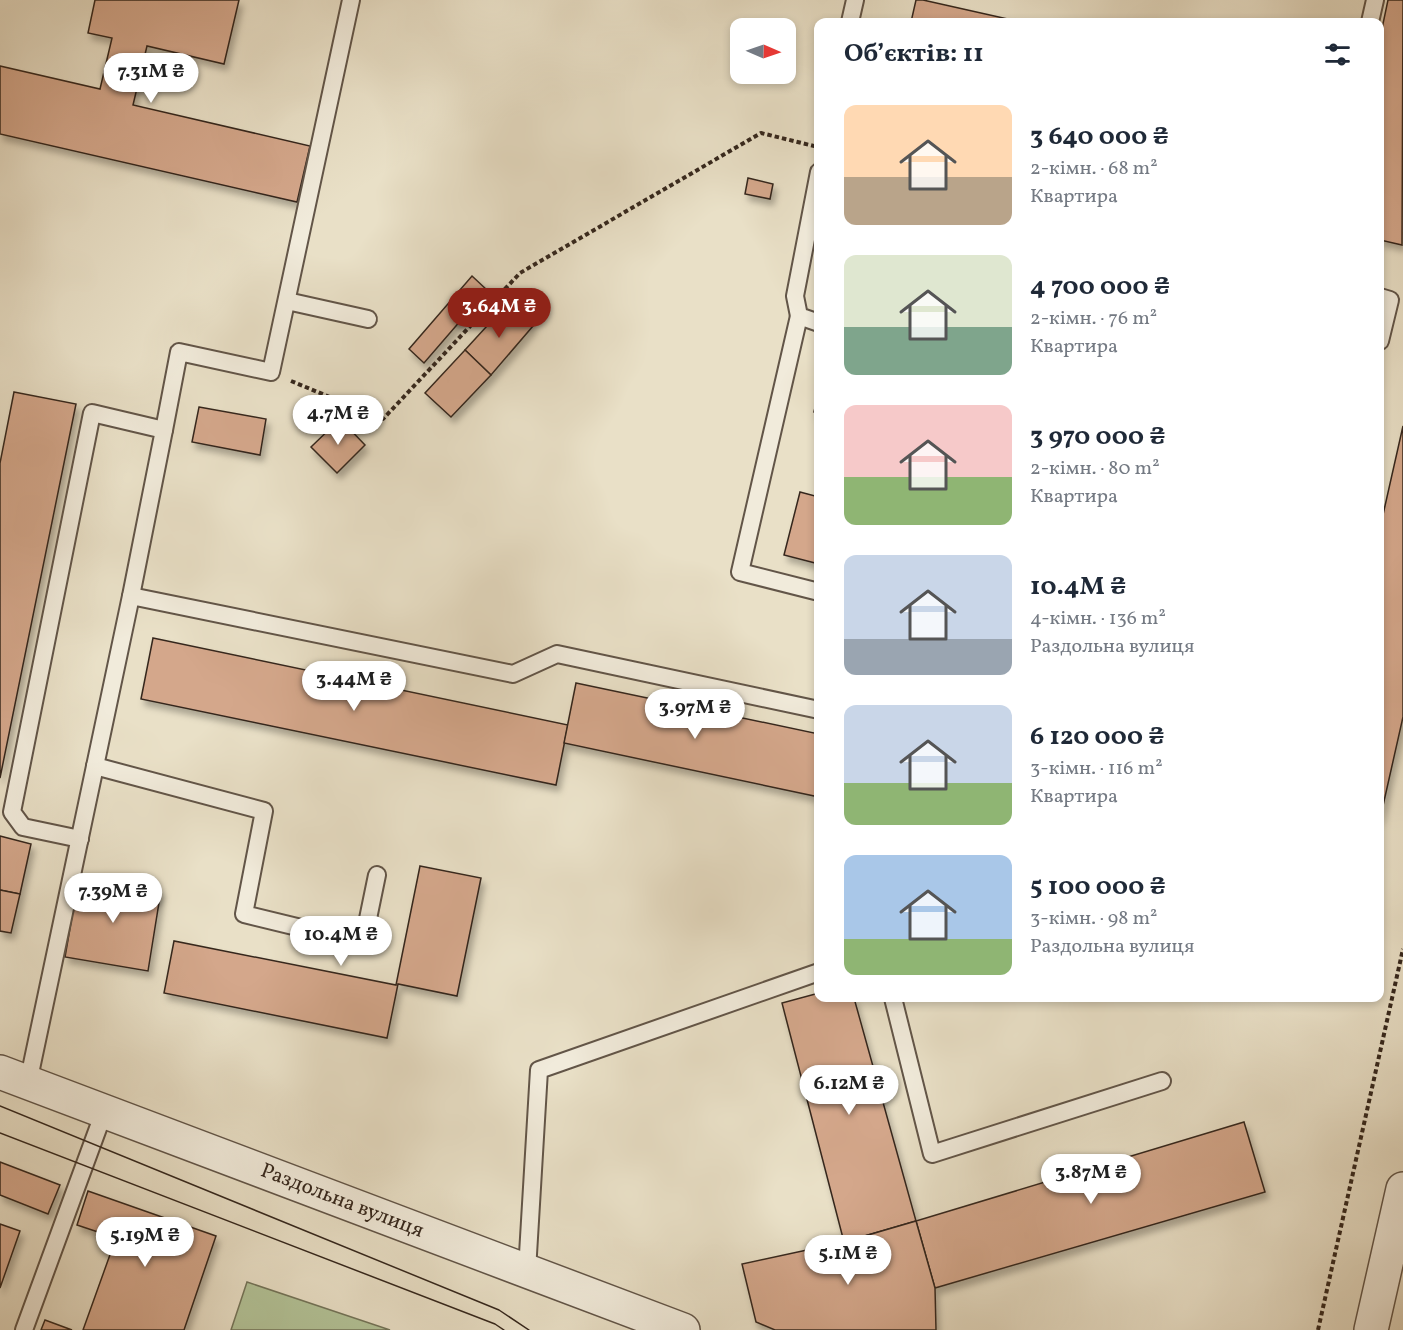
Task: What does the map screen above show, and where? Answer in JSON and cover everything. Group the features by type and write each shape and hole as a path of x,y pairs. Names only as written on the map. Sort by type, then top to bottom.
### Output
{"street":[{"name":"Раздольна вулиця","path":"14,1078 683,1330"},
{"path":"1371,1330 1403,1189"}],"lane":[{"path":"14,1078 80,839 179,352 271,372 351,0"},
{"path":"851,18 855,0"},
{"path":"1371,18 1375,0"},
{"path":"814,198 795,296 799,316 740,572 814,591"},
{"path":"1384,298 1390,300 1384,325"},
{"path":"287,301 368,319"},
{"path":"799,316 814,321"},
{"path":"80,839 23,827 12,812 92,412 164,430"},
{"path":"131,596 513,674 557,654 814,709"},
{"path":"95,766 264,811 244,914 363,943 377,875"},
{"path":"527,1271 539,1070 814,974"},
{"path":"894,1002 932,1155 1162,1081"},
{"path":"24,1330 105,1112"}],"path":[{"path":"271,372 383,419 520,273 761,133 814,147"},
{"path":"1318,1330 1403,949"}],"green space":[{"path":"247,1282 390,1330 231,1330"}],"building":[{"path":"95,0 239,0 224,64 147,46 133,105 310,146 297,202 0,134 0,66 100,89 112,38 88,33"},
{"path":"916,0 923,0 1003,18 912,18"},
{"path":"1388,0 1403,0 1402,245 1384,241 1384,19"},
{"path":"748,178 773,184 770,199 745,194"},
{"path":"472,276 487,290 424,363 409,349"},
{"path":"508,303 533,326 491,375 465,350"},
{"path":"465,350 491,375 451,417 425,393"},
{"path":"14,392 76,404 0,778 0,463"},
{"path":"199,407 266,419 260,455 192,442"},
{"path":"340,419 365,445 337,473 311,447"},
{"path":"1403,426 1403,717 1384,801 1384,510"},
{"path":"800,492 814,496 814,563 784,555"},
{"path":"153,638 568,725 556,785 141,699"},
{"path":"576,683 814,733 814,796 564,743"},
{"path":"0,836 31,844 20,894 0,890"},
{"path":"420,866 481,878 457,996 398,984 387,1038 164,993 174,941 396,985"},
{"path":"79,876 161,890 148,971 65,957"},
{"path":"0,890 20,894 11,933 0,931"},
{"path":"814,994 814,1002 855,1002 916,1221 844,1242 782,1003"},
{"path":"1244,1122 1265,1192 935,1288 916,1221"},
{"path":"0,1162 60,1185 48,1214 0,1195"},
{"path":"88,1191 216,1236 184,1330 83,1330 116,1238 77,1225"},
{"path":"916,1221 935,1288 936,1330 775,1330 756,1322 742,1264 844,1242"},
{"path":"0,1224 20,1231 0,1288"},
{"path":"45,1320 72,1330 41,1330"}],"tram line":[{"path":"0,1106 499,1310 529,1330"},
{"path":"0,1133 495,1324 504,1330"}]}
